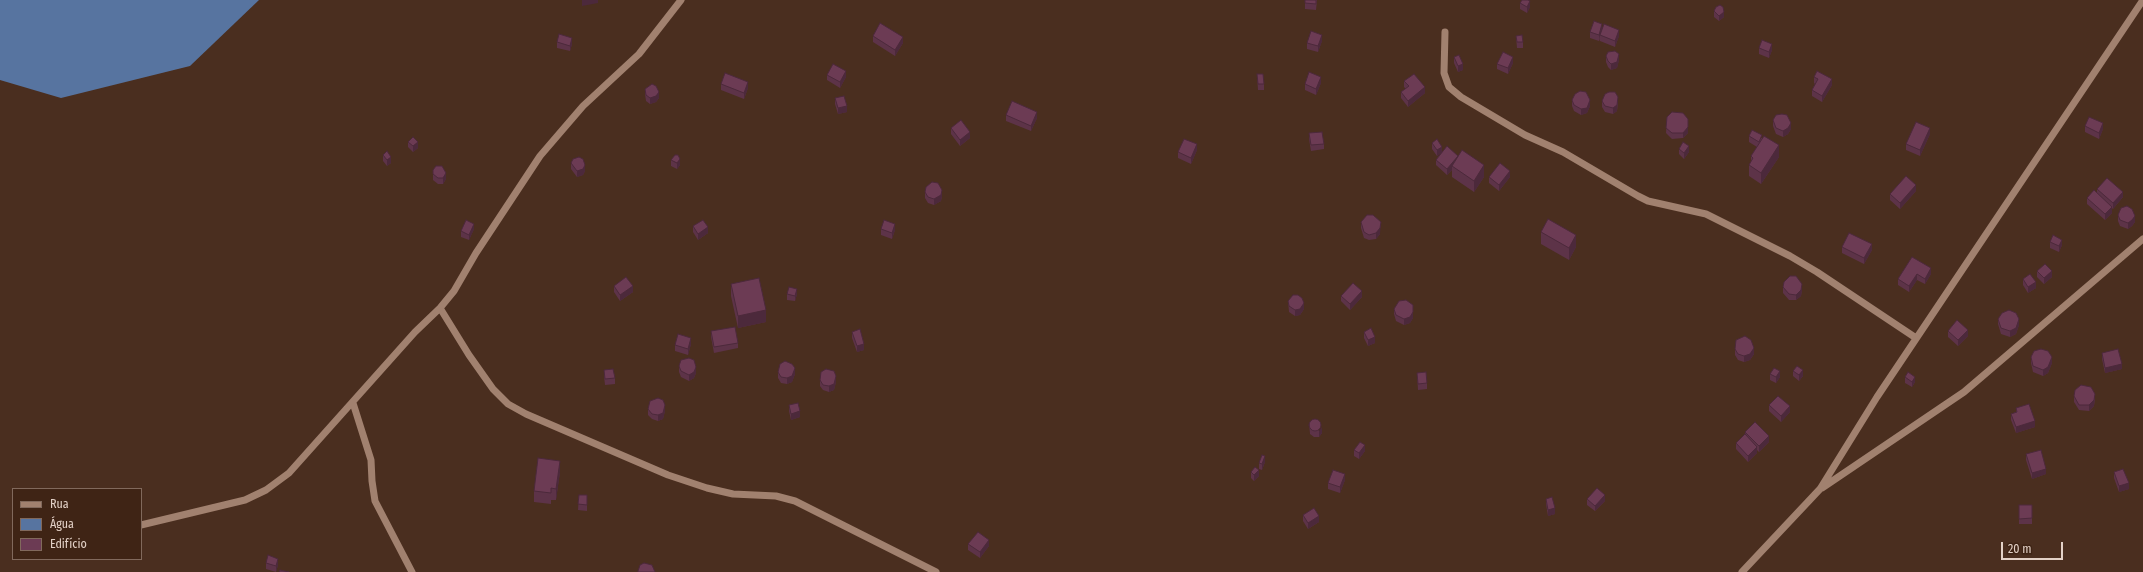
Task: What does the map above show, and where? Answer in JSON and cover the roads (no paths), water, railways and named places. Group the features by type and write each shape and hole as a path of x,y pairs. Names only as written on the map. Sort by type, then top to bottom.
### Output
{"street":[{"path":"142,525 245,500 266,490 289,473 415,332 440,308 454,291 476,253 540,156 583,106 639,54 681,0"},
{"path":"1742,572 1820,489 1916,338 2143,0"},
{"path":"1445,32 1444,73 1449,87 1461,97 1526,135 1563,152 1648,201 1706,214 1790,256 1817,272 1916,338"},
{"path":"1820,489 1964,392 2143,239"},
{"path":"440,308 469,355 493,389 508,404 526,414 668,475 707,488 734,494 776,496 795,501 936,572"},
{"path":"353,402 371,460 375,501 412,572"}],"water":[{"path":"0,0 259,0 190,66 61,98 0,80"}]}
